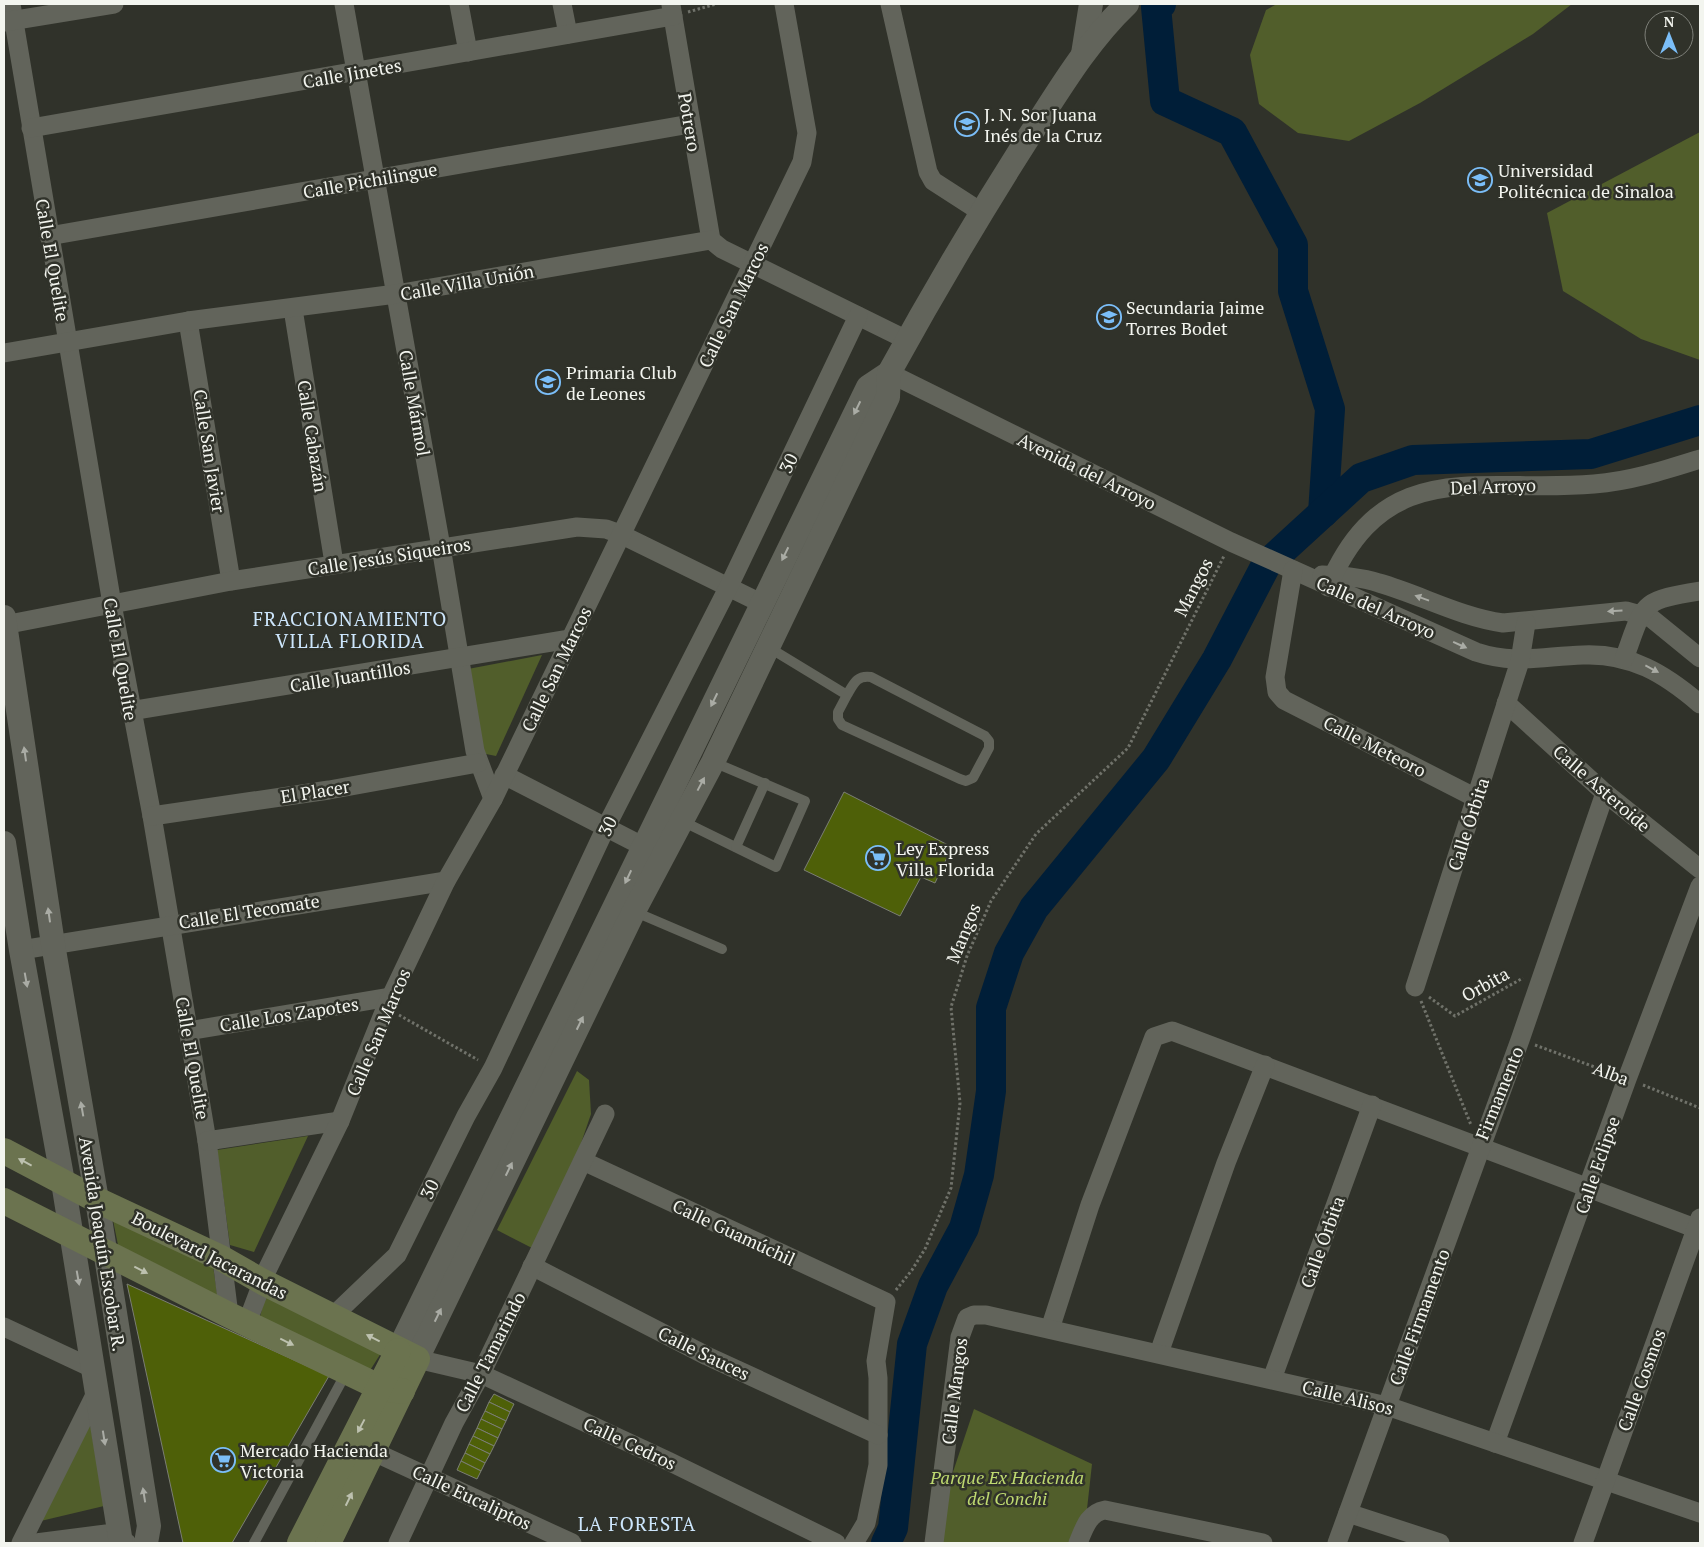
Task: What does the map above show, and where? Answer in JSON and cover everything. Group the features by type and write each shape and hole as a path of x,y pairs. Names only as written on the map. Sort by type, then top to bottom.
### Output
{"main road":[{"name":"Boulevard Jacarandas","path":"4,1151 98,1200 221,1258 263,1282 408,1355"},
{"path":"4,1201 238,1319 347,1372 391,1390"},
{"path":"300,1543 391,1390 408,1355"},
{"path":"328,1543 372,1451 391,1390"}],"street":[{"path":"9,16 114,4"},
{"name":"Calle Mármol","path":"344,4 358,72 442,547 478,763 493,800"},
{"path":"459,4 468,52"},
{"path":"562,4 568,34"},
{"name":"Calle San Marcos","path":"238,1319 263,1282 340,1121 388,1002 446,881 493,800 620,534 802,162 807,133 784,4"},
{"path":"890,4 928,172 934,181 981,212"},
{"path":"1083,57 1092,4"},
{"path":"625,906 664,856 713,762 888,397 889,373 907,340 981,212 1083,57 1127,4"},
{"name":"Calle Jinetes","path":"31,128 568,34 672,10"},
{"name":"Potrero","path":"672,10 711,240"},
{"name":"Calle El Quelite","path":"9,16 31,128 130,712 152,816 168,924 207,1141 221,1258 238,1319"},
{"name":"Calle Pichilingue","path":"49,236 690,124"},
{"path":"711,240 722,249 907,340"},
{"name":"Calle Villa Unión","path":"4,353 188,322 396,294 711,240"},
{"name":"Calle Cabazán","path":"293,309 334,564"},
{"name":"30","path":"332,1317 397,1255 466,1116 493,1068 606,827 729,586 858,316"},
{"name":"Calle San Javier","path":"188,322 231,581"},
{"path":"408,1355 625,906 642,846 761,603 868,387 889,373"},
{"name":"Avenida del Arroyo","path":"889,373 1231,542 1294,571"},
{"name":"Del Arroyo","path":"1331,582 1346,551 1366,528 1396,504 1416,493 1446,487 1593,484 1638,478 1700,459"},
{"name":"Calle Jesús Siqueiros","path":"4,622 231,581 577,527 606,529 620,534 761,603"},
{"name":"Calle del Arroyo","path":"1294,571 1331,582 1476,652 1494,658 1520,661 1583,655 1624,659 1653,669 1700,704"},
{"name":"Calle Meteoro","path":"1294,571 1276,677 1277,692 1284,700 1476,798"},
{"name":"Calle del Arroyo","path":"1331,582 1379,582 1484,620 1526,623 1613,611 1641,614 1651,618 1700,658"},
{"path":"1624,659 1641,614 1648,605 1656,600 1700,591"},
{"name":"Avenida Joaquín Escobar R.","path":"4,622 53,944 98,1200 149,1526 146,1543"},
{"path":"1520,661 1526,623"},
{"name":"Calle Juantillos","path":"130,712 570,639"},
{"name":"Calle Órbita","path":"1415,987 1520,661"},
{"name":"Calle Asteroide","path":"1506,703 1605,793 1700,869"},
{"name":"El Placer","path":"152,816 329,790 478,763"},
{"path":"504,775 664,856"},
{"path":"1546,965 1605,793"},
{"name":"Avenida Joaquín Escobar R.","path":"4,843 14,938 63,1182 123,1542"},
{"name":"Calle El Tecomate","path":"53,944 168,924 446,881"},
{"name":"Calle Eclipse","path":"1495,1443 1627,1079 1700,886"},
{"path":"14,938 53,944"},
{"name":"Firmamento","path":"1479,1147 1520,1040 1546,965"},
{"name":"Calle Los Zapotes","path":"188,1031 388,1002"},
{"path":"1050,1329 1090,1205 1154,1037 1172,1031 1589,1188 1699,1226"},
{"path":"1159,1353 1226,1163 1265,1066"},
{"name":"Calle Órbita","path":"1272,1379 1372,1105"},
{"name":"Calle Tamarindo","path":"398,1543 454,1423 481,1374 605,1114"},
{"path":"207,1141 340,1121"},
{"name":"Calle Firmamento","path":"1336,1543 1479,1147"},
{"name":"Calle Guamúchil","path":"583,1161 886,1302"},
{"name":"Calle Cosmos","path":"1583,1543 1699,1226"},
{"name":"Calle Sauces","path":"532,1266 707,1356 878,1435"},
{"path":"854,1543 866,1523 878,1465 878,1378 876,1361 886,1302"},
{"name":"Calle Mangos","path":"934,1543 963,1325 967,1318 974,1315 986,1315"},
{"name":"Calle Alisos","path":"986,1315 1387,1406 1700,1513"},
{"path":"6,1334 96,1380 20,1543"},
{"name":"Calle Cedros","path":"408,1355 481,1374 668,1461 836,1543"},
{"name":"Calle Eucaliptos","path":"372,1451 572,1543"},
{"path":"1082,1535 1091,1516 1098,1511 1106,1510 1211,1538 1264,1543"},
{"path":"1348,1513 1440,1543"},
{"path":"36,1543 106,1534 123,1542"},
{"path":"4,1538 15,1543"}],"lane":[{"path":"768,647 847,695"},
{"path":"862,676 871,677 985,736 989,741 989,748 973,778 966,781 842,725 838,719 838,712 847,695 856,679 862,676"},
{"path":"682,821 776,867 805,801 713,762"},
{"path":"736,848 764,783"},
{"path":"625,906 722,949"},
{"path":"254,1543 347,1372"}],"path":[{"path":"672,10 716,4"},
{"name":"Mangos","path":"886,1302 912,1270 925,1249 951,1188 960,1102 951,1007 967,956 991,901 1036,834 1128,748 1231,542"},
{"name":"Orbita","path":"1415,987 1455,1016 1546,965"},
{"name":"Firmamento","path":"1415,987 1479,1147"},
{"path":"388,1002 493,1068"},
{"name":"Alba","path":"1520,1040 1700,1108"}],"green space":[{"path":"1277,4 1572,4 1533,34 1420,103 1349,141 1298,133 1259,104 1250,55 1266,10"},
{"path":"1700,132 1700,360 1641,339 1563,291 1547,213"},
{"path":"542,655 496,756 481,753 468,669"},
{"path":"577,1071 589,1080 591,1114 578,1152 532,1248 497,1230"},
{"path":"308,1136 254,1252 230,1245 217,1150"},
{"path":"112,1215 213,1266 218,1299 118,1245"},
{"path":"266,1292 381,1353 369,1372 260,1317"},
{"path":"86,1399 104,1506 28,1524"},
{"name":"Parque Ex Hacienda del Conchi","path":"974,1409 1092,1464 1085,1527 1078,1543 934,1543 937,1520"}],"building":[{"name":"Ley Express Villa Florida","path":"844,792 952,847 935,883 921,877 900,916 804,870"},
{"name":"Mercado Hacienda Victoria","path":"127,1284 329,1376 232,1543 183,1543"},
{"path":"494,1394 514,1404 510,1412 489,1402"},
{"path":"489,1402 510,1412 506,1421 485,1411"},
{"path":"485,1411 506,1421 502,1429 481,1419"},
{"path":"481,1419 502,1429 498,1438 477,1428"},
{"path":"477,1428 498,1438 494,1446 473,1436"},
{"path":"473,1436 494,1446 490,1454 469,1444"},
{"path":"469,1444 490,1454 485,1463 465,1453"},
{"path":"465,1453 485,1463 481,1471 461,1461"},
{"path":"461,1461 481,1471 477,1479 457,1470"}],"waterway":[{"path":"1161,4 1156,7 1165,101 1232,132 1293,245 1293,291 1330,409 1323,513"},
{"path":"886,1543 893,1528 912,1344 933,1286 964,1228 979,1175 991,1091 991,1008 1009,953 1034,908 1156,759 1217,659 1266,565 1361,478 1413,460 1591,454 1700,420"}],"place":[{"name":"J. N. Sor Juana Inés de la Cruz","path":"967,124"},
{"name":"Universidad Politécnica de Sinaloa","path":"1480,180"},
{"name":"Secundaria Jaime Torres Bodet","path":"1109,317"},
{"name":"Primaria Club de Leones","path":"548,382"},
{"name":"Ley Express Villa Florida","path":"878,858"},
{"name":"Mercado Hacienda Victoria","path":"223,1460"}],"district":[{"name":"FRACCIONAMIENTO VILLA FLORIDA","path":"350,629"},
{"name":"LA FORESTA","path":"637,1523"}]}
